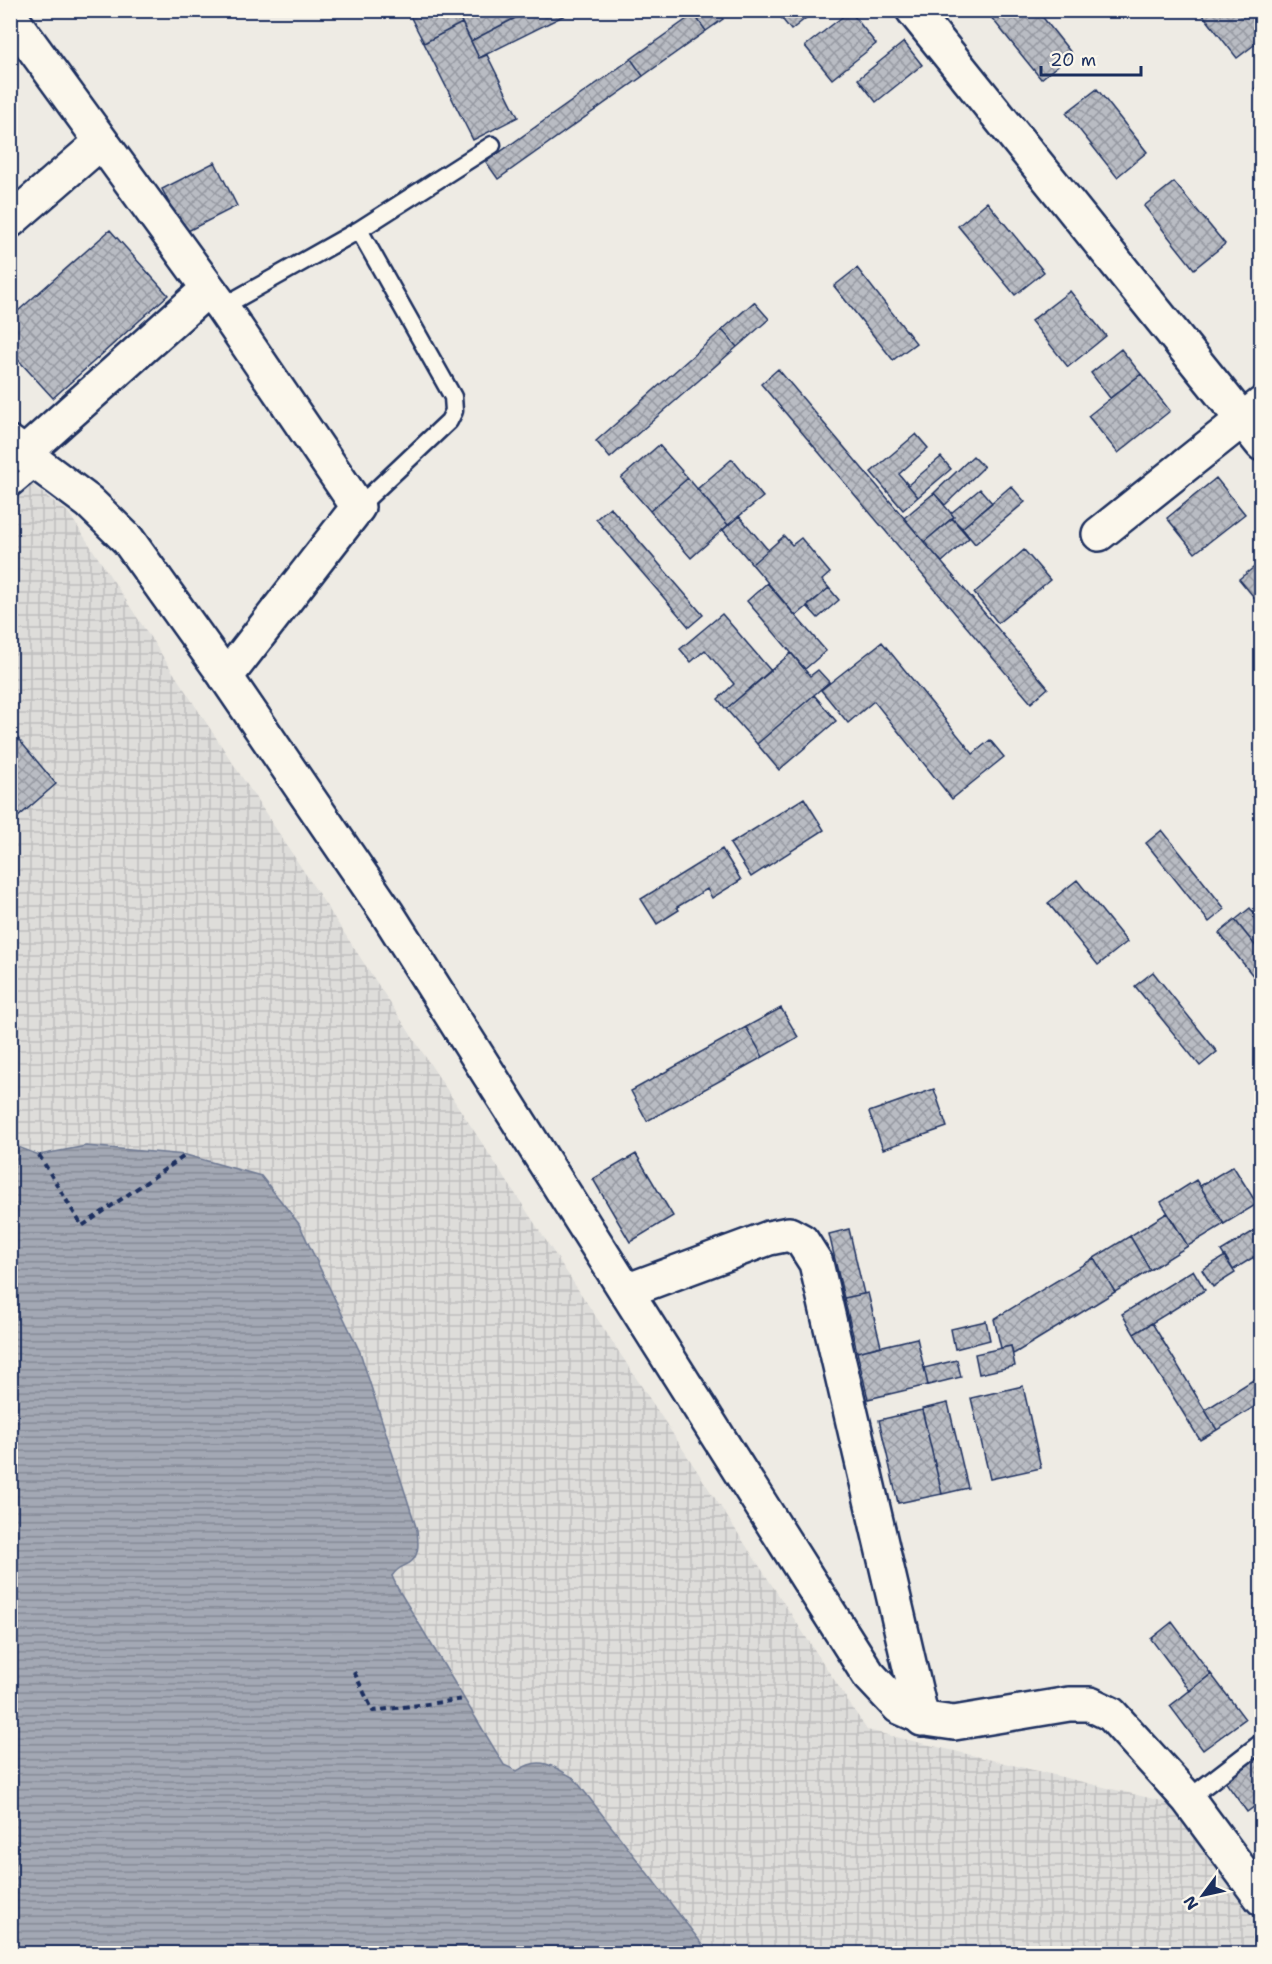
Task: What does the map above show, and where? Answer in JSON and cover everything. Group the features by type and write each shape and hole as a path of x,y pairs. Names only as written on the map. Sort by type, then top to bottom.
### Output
{"street":[{"path":"913,10 1255,423 1099,534"},
{"path":"10,16 215,298 358,507 226,677"},
{"path":"10,221 101,142"},
{"path":"215,298 25,454 89,502 128,540 226,677 387,913 868,1674 899,1707 922,1719 954,1723 1069,1704 1090,1704 1111,1714 1188,1799 1262,1899"},
{"path":"626,1291 769,1238 789,1234 802,1241 816,1263 922,1719"}],"lane":[{"path":"215,298 359,230 492,145"},
{"path":"358,507 449,421 454,411 453,397 359,230"},
{"path":"10,490 25,454"},
{"path":"1188,1799 1262,1742"}],"path":[{"path":"39,1155 82,1226 186,1155"},
{"path":"354,1672 373,1711 465,1699"}],"shaded area":[{"path":"10,469 68,512 867,1730 1170,1803 1261,1925 1261,1953 709,1953 574,1778 517,1771 504,1765 398,1589 392,1577 397,1568 86,1146 39,1155 11,1144"},
{"path":"10,1144 39,1155 86,1146 186,1155 261,1176 299,1224 360,1352 417,1530 418,1546 415,1558 392,1576 398,1589 504,1765 517,1771 533,1764 546,1764 574,1778 709,1953 11,1953"}],"building":[{"path":"407,10 456,10 462,23 424,43"},
{"path":"456,10 530,10 471,41"},
{"path":"531,10 575,10 479,58 471,41"},
{"path":"691,10 717,10 723,19 706,31"},
{"path":"775,10 816,10 791,30"},
{"path":"998,10 1037,10 1072,54 1041,79 990,16"},
{"path":"1199,10 1259,10 1262,14 1262,39 1237,58"},
{"path":"850,11 876,44 832,79 805,46"},
{"path":"694,14 706,31 643,76 631,59"},
{"path":"462,23 479,58 487,55 518,117 473,140 424,43"},
{"path":"904,42 922,65 876,102 858,79"},
{"path":"631,59 643,76 498,179 486,162"},
{"path":"1262,83 1262,98 1254,89"},
{"path":"1097,89 1147,152 1117,177 1066,113"},
{"path":"215,162 237,206 184,233 162,189"},
{"path":"1174,182 1225,244 1194,269 1144,206"},
{"path":"987,202 1044,272 1015,295 958,226"},
{"path":"110,230 168,295 53,398 10,351 10,318"},
{"path":"857,268 916,343 893,360 834,286"},
{"path":"1070,291 1106,336 1068,367 1031,321"},
{"path":"754,302 769,319 737,347 722,330"},
{"path":"722,330 737,347 610,458 596,441"},
{"path":"1121,349 1141,374 1110,398 1091,373"},
{"path":"778,369 1048,688 1031,703 761,384"},
{"path":"1141,374 1170,411 1118,453 1088,416"},
{"path":"916,434 928,448 899,474 918,497 903,510 871,472"},
{"path":"659,445 688,478 650,511 621,478"},
{"path":"973,456 984,467 945,505 934,493"},
{"path":"941,457 951,469 918,497 908,485"},
{"path":"732,459 763,497 728,525 697,489"},
{"path":"688,478 728,525 691,558 650,511"},
{"path":"1216,478 1245,514 1195,553 1167,518"},
{"path":"1011,486 1025,502 975,544 962,528"},
{"path":"980,489 992,503 962,528 952,518 954,517 951,513"},
{"path":"934,493 954,517 924,542 904,518"},
{"path":"610,507 703,615 689,627 596,519"},
{"path":"739,516 768,550 752,564 723,530"},
{"path":"952,518 969,538 942,562 924,542"},
{"path":"784,536 792,545 801,538 830,573 822,580 829,588 796,616 752,564"},
{"path":"1024,550 1050,580 998,623 974,593"},
{"path":"1262,561 1262,607 1239,579"},
{"path":"767,583 826,651 805,669 747,601"},
{"path":"829,588 839,600 818,618 807,606"},
{"path":"722,614 771,671 726,709 718,699 734,684 705,650 691,662 680,649"},
{"path":"882,642 973,754 990,740 1004,757 952,799 874,701 848,723 821,690"},
{"path":"791,653 810,676 818,670 829,682 757,744 726,709"},
{"path":"814,695 836,721 779,770 757,744"},
{"path":"10,729 56,784 10,824"},
{"path":"804,798 824,830 751,877 730,844"},
{"path":"1162,830 1225,909 1209,922 1146,843"},
{"path":"722,849 741,880 712,898 707,889 677,907 679,910 657,924 641,899"},
{"path":"1077,880 1127,942 1098,965 1048,903"},
{"path":"1250,908 1262,923 1262,954 1235,920"},
{"path":"1235,920 1262,954 1262,987 1219,933"},
{"path":"1153,972 1217,1052 1200,1066 1135,986"},
{"path":"781,1008 798,1037 763,1057 746,1027"},
{"path":"746,1027 763,1057 647,1121 631,1091"},
{"path":"934,1089 947,1127 883,1149 869,1112"},
{"path":"636,1154 673,1216 630,1242 593,1179"},
{"path":"1233,1166 1257,1204 1224,1224 1200,1186"},
{"path":"1196,1180 1224,1224 1188,1246 1161,1202"},
{"path":"1167,1213 1188,1246 1150,1270 1130,1236"},
{"path":"1262,1226 1262,1252 1233,1270 1221,1251"},
{"path":"849,1229 864,1294 844,1298 829,1234"},
{"path":"1130,1236 1150,1270 1115,1292 1094,1258"},
{"path":"1262,1252 1262,1271 1253,1257"},
{"path":"1225,1256 1235,1273 1213,1287 1202,1270"},
{"path":"1094,1258 1115,1292 1013,1354 1011,1346 1001,1348 994,1319"},
{"path":"1193,1270 1205,1290 1134,1334 1122,1314"},
{"path":"868,1293 881,1346 857,1352 844,1298"},
{"path":"986,1321 990,1340 955,1349 951,1329"},
{"path":"1152,1323 1217,1430 1200,1440 1134,1334"},
{"path":"917,1338 928,1385 868,1399 857,1352"},
{"path":"1011,1346 1015,1366 979,1374 975,1354"},
{"path":"957,1360 961,1377 928,1385 924,1368"},
{"path":"1262,1375 1262,1393 1253,1380"},
{"path":"1253,1380 1262,1393 1262,1402 1217,1430 1205,1410"},
{"path":"1023,1386 1041,1468 990,1479 971,1398"},
{"path":"948,1403 968,1488 942,1494 922,1409"},
{"path":"922,1410 942,1494 898,1503 879,1420"},
{"path":"1172,1622 1211,1674 1190,1691 1151,1639"},
{"path":"1211,1674 1245,1719 1203,1750 1170,1706"},
{"path":"1256,1756 1262,1763 1262,1801 1247,1812 1224,1780"}]}
